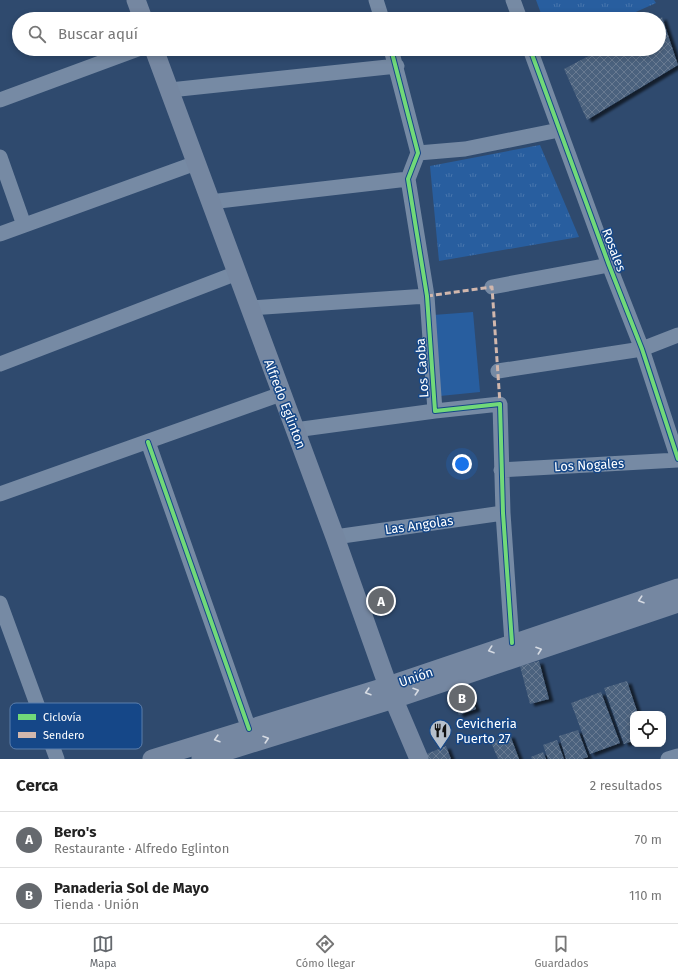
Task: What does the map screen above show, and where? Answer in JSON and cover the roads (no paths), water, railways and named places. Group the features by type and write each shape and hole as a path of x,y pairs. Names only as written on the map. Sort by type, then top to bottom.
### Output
{"main road":[{"path":"136,0 140,12"},
{"name":"Alfredo Eglinton","path":"157,56 391,692 419,759"},
{"name":"Unión","path":"152,759 249,729 391,692 512,643 678,588"},
{"name":"Unión","path":"202,759 391,692 678,603"}],"street":[{"path":"376,0 380,12"},
{"path":"513,0 517,12"},
{"path":"0,100 119,56"},
{"path":"210,202 408,179 418,153 394,56"},
{"name":"Rosales","path":"533,56 609,265 642,349 678,460"},
{"path":"170,90 397,66"},
{"path":"418,153 465,149 559,130"},
{"path":"0,157 24,225"},
{"path":"0,234 196,163"},
{"name":"Los Caoba","path":"408,179 427,296 435,411 500,404 503,513 512,643"},
{"path":"492,287 609,265"},
{"path":"0,364 237,273"},
{"path":"249,308 427,296"},
{"path":"498,371 642,349 678,334"},
{"path":"0,494 281,394"},
{"path":"295,430 435,411"},
{"path":"148,442 249,729"},
{"name":"Los Nogales","path":"501,470 678,460"},
{"name":"Las Angolas","path":"335,537 503,513"},
{"path":"0,604 36,703"},
{"path":"53,749 57,759"},
{"path":"668,759 678,756"}],"place":[{"name":"Bero's","path":"381,601"},
{"name":"Panaderia Sol de Mayo","path":"462,698"},
{"name":"Cevicheria Puerto 27","path":"441,750"}]}
